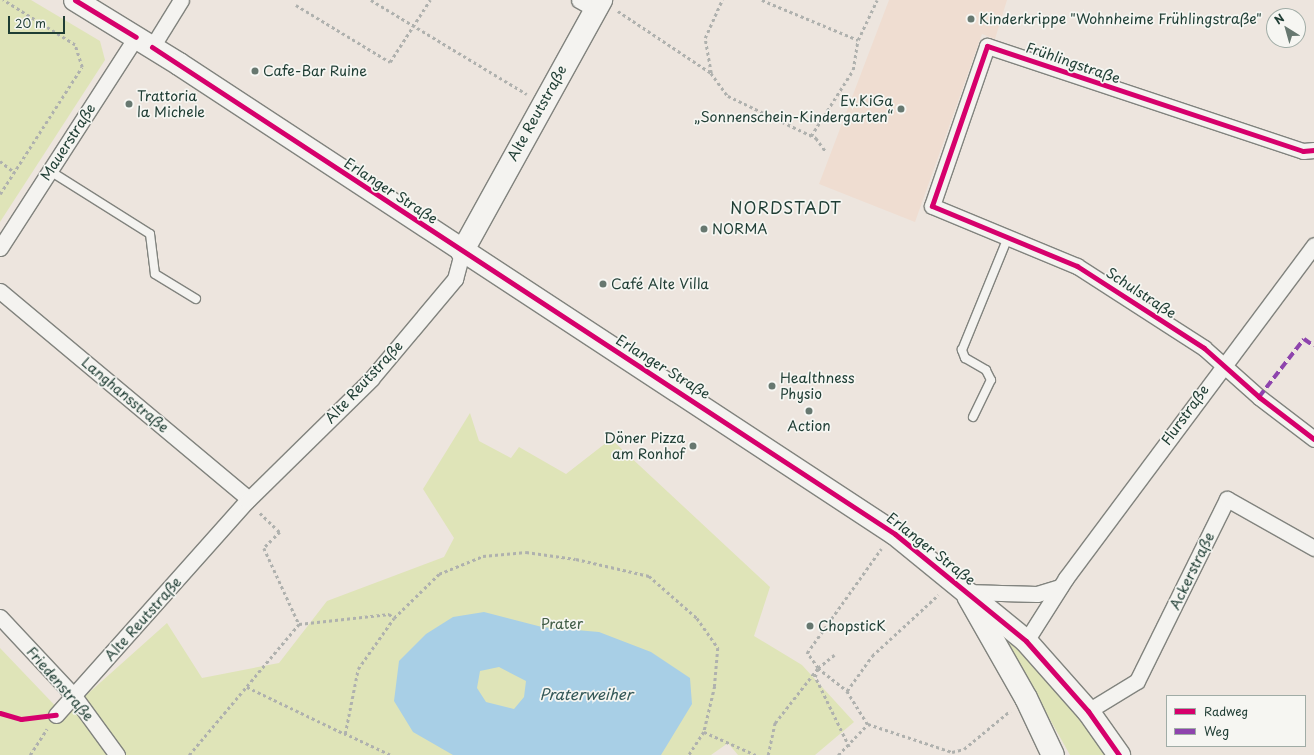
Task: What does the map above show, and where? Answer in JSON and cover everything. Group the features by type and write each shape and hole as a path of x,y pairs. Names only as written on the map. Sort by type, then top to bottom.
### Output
{"main road":[{"name":"Erlanger Straße","path":"75,0 144,42 462,252 895,534 1026,641 1088,711 1119,755"},
{"name":"Alte Reutstraße","path":"462,252 597,4"},
{"name":"Erlanger Straße","path":"959,587 1026,698 1053,755"}],"street":[{"name":"Mauerstraße","path":"0,248 50,170 144,42 181,0"},
{"name":"Frühlingstraße","path":"932,206 987,46 1303,151 1314,150"},
{"name":"Schulstraße","path":"932,206 1077,266 1204,348 1222,366 1314,439"},
{"name":"Flurstraße","path":"1026,641 1060,587 1222,366 1314,246"},
{"name":"Alte Reutstraße","path":"56,715 248,500 376,373 455,279 462,252"},
{"name":"Langhansstraße","path":"0,291 248,500"},
{"name":"Ackerstraße","path":"1088,711 1137,681 1228,499 1314,548"},
{"path":"959,587 1037,594 1060,587"},
{"name":"Friedenstraße","path":"0,617 74,696 117,755"}],"lane":[{"path":"50,170 150,234 155,274 196,299"},
{"path":"973,417 991,380 986,370 965,358 962,350 1008,237"}],"path":[{"path":"0,194 82,67 75,44 3,0"},
{"path":"371,0 542,103"},
{"path":"296,5 390,62 430,0"},
{"path":"711,73 705,38 722,0"},
{"path":"762,0 858,40"},
{"path":"811,136 853,70 858,40 877,0"},
{"path":"597,4 711,73 728,96 811,136 826,152"},
{"path":"0,161 14,172"},
{"path":"248,500 280,532 264,548 299,624"},
{"path":"895,534 872,558 807,653 818,668 847,691 868,724 952,752 964,749 1026,698"},
{"path":"345,734 358,669 394,618 439,574 483,556 526,552 583,560 649,576 697,618 718,648 715,686 704,732 689,755"},
{"path":"847,691 872,656 959,587"},
{"path":"189,755 299,624 389,614 394,618"},
{"path":"768,755 775,723 818,668 834,655"},
{"path":"818,668 815,677 849,747"},
{"path":"246,687 390,755"},
{"path":"30,755 56,715"},
{"path":"838,755 849,747 868,724"},
{"path":"704,732 756,755"}],"shaded area":[{"name":"Ev.KiGa „Sonnenschein-Kindergarten“","path":"889,0 1007,0 995,39 982,34 915,222 819,184"}],"green space":[{"path":"0,0 31,0 100,41 105,60 0,222"},
{"name":"Prater","path":"470,413 479,441 511,458 519,447 566,474 611,439 770,587 754,636 802,665 854,722 815,755 738,755 728,743 711,755 0,755 0,648 64,715 167,623 202,678 279,663 327,601 444,557 454,538 423,489"},
{"path":"1011,642 1089,729 1109,755 1070,755 1008,645"}],"water":[{"name":"Praterweiher","path":"484,612 542,627 599,632 651,652 690,678 692,704 661,755 453,755 413,732 394,701 399,661 426,634 453,617","holes":["499,667 526,681 524,697 514,709 486,702 477,688 480,671"]}],"marked path":[{"path":"1259,397 1304,339 1314,346"}],"cycle path":[{"path":"75,0 136,37"},
{"path":"1314,150 1303,151 987,46 932,206 1077,266 1204,348 1259,397 1314,439"},
{"path":"152,47 895,534 1026,641 1088,711 1119,755"},
{"path":"0,713 21,719 56,715"}],"place":[{"name":"Kinderkrippe \"Wohnheime Frühlingstraße\"","path":"971,19"},
{"name":"Cafe-Bar Ruine","path":"255,71"},
{"name":"Trattoria la Michele","path":"129,104"},
{"name":"Ev.KiGa „Sonnenschein-Kindergarten“","path":"901,109"},
{"name":"NORMA","path":"704,229"},
{"name":"Café Alte Villa","path":"603,284"},
{"name":"Healthness Physio","path":"772,386"},
{"name":"Action","path":"809,411"},
{"name":"Döner Pizza am Ronhof","path":"693,446"},
{"name":"ChopsticK","path":"810,626"}],"district":[{"name":"NORDSTADT","path":"786,207"}]}
